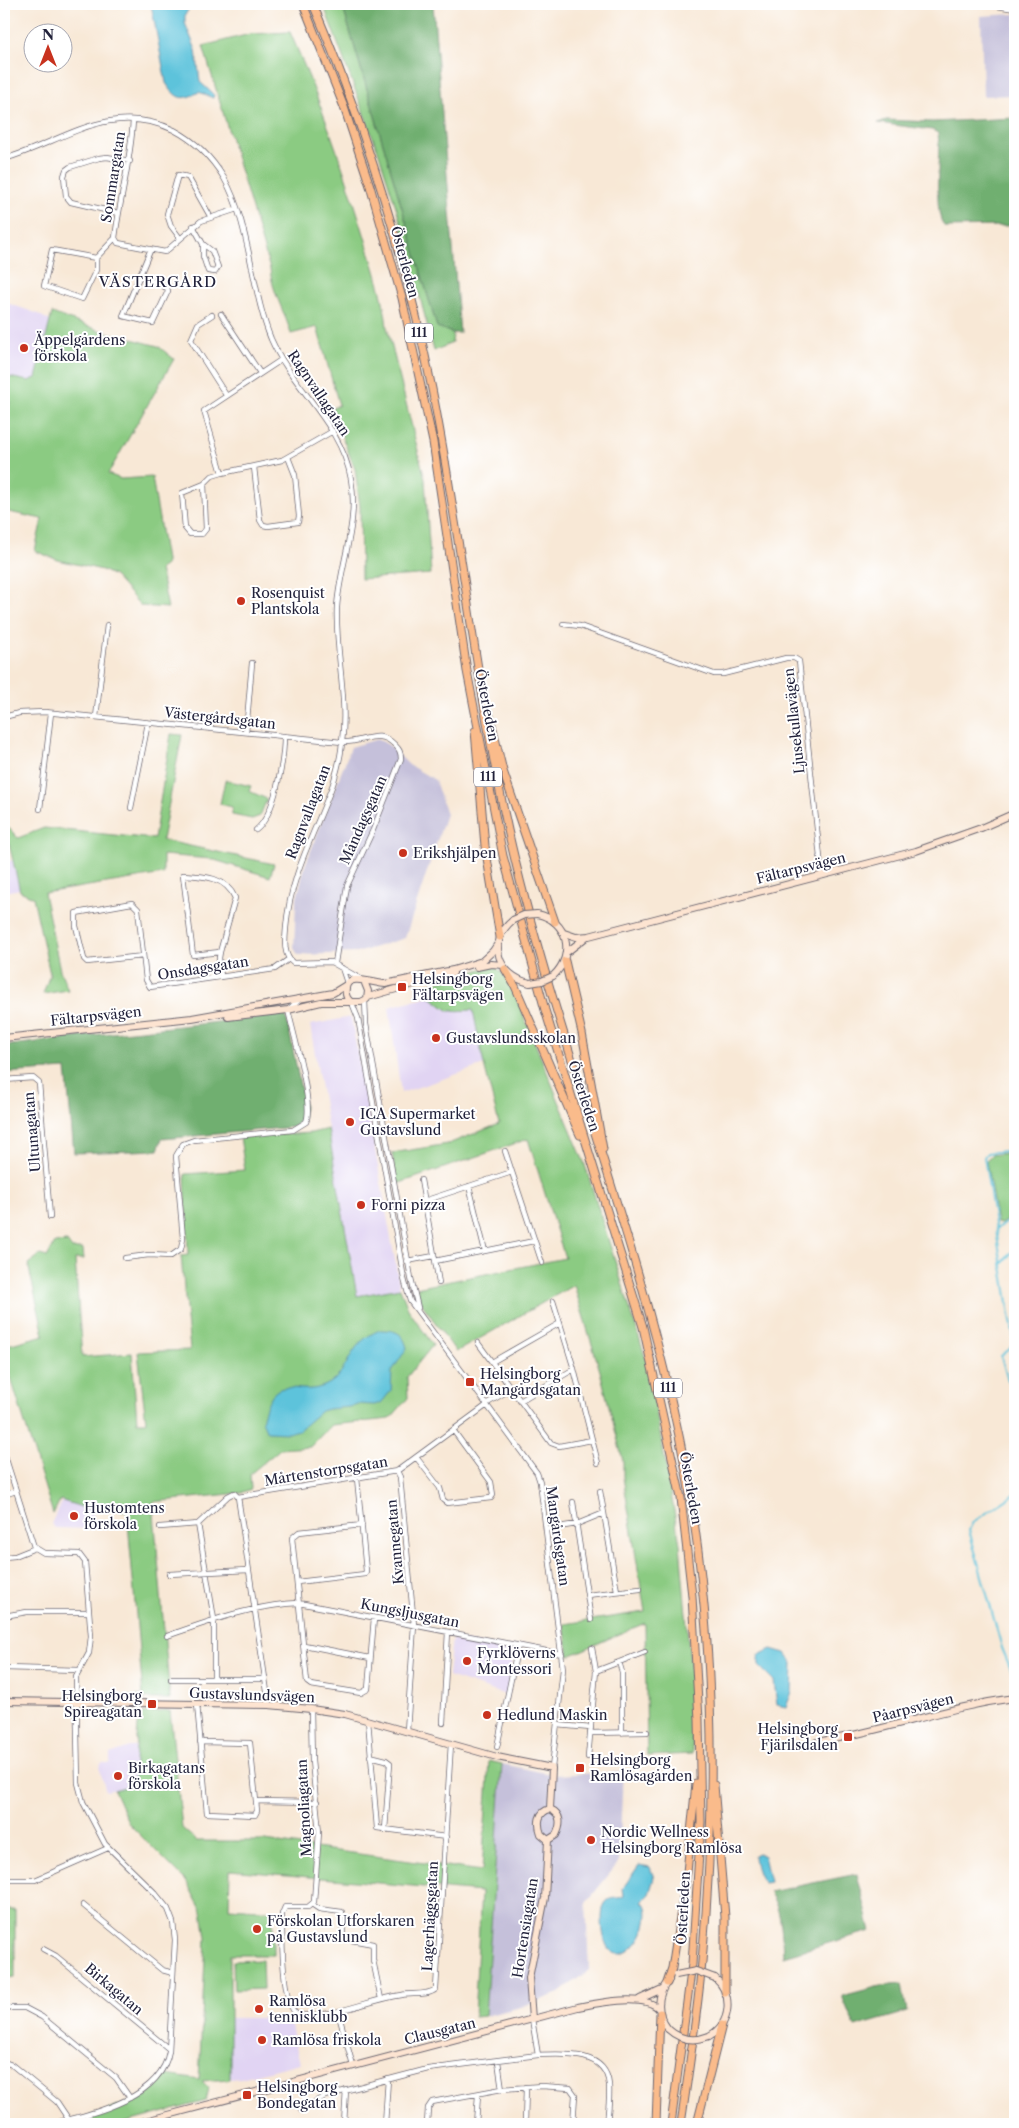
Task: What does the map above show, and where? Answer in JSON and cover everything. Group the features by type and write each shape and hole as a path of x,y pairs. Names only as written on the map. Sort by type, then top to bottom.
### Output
{"main road":[{"name":"Österleden","path":"303,4 344,108 370,186 402,298 433,442 472,698 503,856 545,1010 644,1327 680,1498 692,1596 701,1822 692,1964 671,2124"},
{"name":"Österleden","path":"313,4 369,155 397,243 440,430 479,673 508,828 525,900 554,1006 646,1300 680,1441 697,1549 705,1628 711,1751 708,1870 702,1964 681,2124"},
{"path":"479,673 503,771 555,922 564,933 567,952 565,960 553,976 542,981 530,983 512,976 504,967 484,965 367,998 363,980 384,984 472,965 488,957 504,928 524,914 537,914 555,922"},
{"path":"472,698 485,846 499,939 498,950 593,1165"},
{"name":"Fältarpsvägen","path":"564,933 576,937 589,936 916,851 981,828 1015,813"},
{"name":"Fältarpsvägen","path":"567,952 589,936"},
{"path":"565,960 582,1033 609,1178"},
{"name":"Fältarpsvägen","path":"4,1038 192,1018 333,994 353,979 363,980"},
{"path":"346,984 351,1002"},
{"name":"Fältarpsvägen","path":"192,1018 245,1016 288,1010 321,1002 351,1002 367,998"},
{"name":"Påarpsvägen","path":"817,1742 844,1738 970,1706 1015,1698"},
{"name":"Gustavslundsvägen","path":"4,1701 269,1705 311,1709 368,1720 514,1761 552,1768"},
{"path":"697,2124 722,2025 728,2011 725,1992 724,1918 711,1751"},
{"path":"656,2124 659,1999 672,1968 686,1872 699,1758"},
{"name":"Hortensiagatan","path":"550,1809 552,1768"},
{"name":"Hortensiagatan","path":"548,1840 541,1834 539,1823 541,1815 550,1809"},
{"name":"Hortensiagatan","path":"548,1840 556,1835 560,1821 558,1814 550,1809"},
{"name":"Hortensiagatan","path":"532,2019 529,1978 543,1909 548,1840"},
{"path":"666,1985 676,1975 696,1971 715,1978 725,1992"},
{"name":"Clausgatan","path":"134,2124 532,2019 595,2004 636,2000 650,1996 666,1985"},
{"name":"Clausgatan","path":"636,2000 651,2003 659,2011"},
{"path":"659,2011 668,2029 680,2037 690,2040 709,2036 722,2025"}],"street":[{"path":"4,28 6,4"},
{"path":"991,5 1015,9"},
{"name":"Ragnvallagatan","path":"4,159 95,123 133,120 154,123 174,131 205,152 226,180 236,209 267,328 281,360 332,431 346,457 353,500 352,526 342,570 337,610 344,707 342,742 332,786 294,882 286,934 289,960"},
{"name":"Sommargatan","path":"96,258 115,238 118,213 130,161 133,120"},
{"path":"118,213 72,202 66,196 64,176 66,170 70,167 107,156 130,161"},
{"path":"180,238 171,226 168,214 178,175 188,177 210,216"},
{"name":"Sommargatan","path":"115,238 120,244 150,251 167,251 193,226 210,216 236,209"},
{"path":"193,226 203,244 213,252 218,267 215,272 208,271 203,256 203,244"},
{"path":"52,250 96,258 96,270 82,299 44,286 52,250"},
{"path":"140,275 167,288 168,291 153,323 123,316 140,275 150,251"},
{"path":"221,314 260,373"},
{"path":"212,315 198,324 191,340 226,395"},
{"path":"222,472 204,411 281,360"},
{"path":"204,484 206,529 202,534 190,534 184,528 181,496 185,490 204,484 212,476 222,472 254,467 288,458 332,431"},
{"path":"254,467 260,520 263,525 293,524 298,522 299,516 295,476 288,458"},
{"name":"Ljusekullavägen","path":"563,624 580,626 714,674 723,674 788,657 799,661 822,876"},
{"path":"96,717 107,625"},
{"path":"246,732 252,663"},
{"name":"Västergårdsgatan","path":"4,717 23,712 51,712 342,742"},
{"path":"40,809 51,712"},
{"path":"131,808 148,723"},
{"path":"256,830 263,822 280,779 284,736"},
{"name":"Måndagsgatan","path":"335,963 347,886 373,830 402,757 401,752 385,736 342,742"},
{"path":"220,952 193,955 183,875 201,876 225,883 236,898 220,952 221,977"},
{"name":"Onsdagsgatan","path":"143,956 87,962 84,959 76,926 76,912 132,903 136,905 147,984 150,987 275,969 289,960"},
{"path":"289,960 297,964 327,961 335,963 363,980"},
{"path":"341,966 346,984"},
{"name":"Mangårdsgatan","path":"367,998 364,1011 408,1260 416,1302 421,1314"},
{"path":"125,1258 149,1255 171,1256 181,1249 183,1239 176,1156 183,1144 194,1140 293,1130 306,1122 308,1115 303,1079 288,1010 291,1004 300,1000"},
{"name":"Mangårdsgatan","path":"351,1002 358,1018 400,1262 410,1301 537,1473 540,1482 563,1669 552,1768"},
{"name":"Ultunagatan","path":"4,1080 33,1078 39,1083 50,1217"},
{"path":"506,1151 542,1263"},
{"path":"424,1201 512,1172"},
{"path":"420,1180 439,1283"},
{"path":"468,1186 485,1251"},
{"path":"400,1262 485,1251 534,1240"},
{"path":"554,1301 598,1463"},
{"path":"492,1362 560,1322"},
{"path":"478,1343 551,1443 559,1446 592,1440"},
{"path":"520,1401 574,1369"},
{"name":"Mårtenstorpsgatan","path":"236,1495 397,1471 511,1389"},
{"path":"416,1456 440,1488 443,1500 447,1503 491,1498 493,1495 491,1482 453,1430"},
{"path":"4,1453 35,1548 44,1553 77,1554 84,1557 91,1646 79,1670 75,1702 76,1769 80,1793 108,1848 155,1893 168,1909 174,1930 169,2049 166,2063 159,2076 145,2090 130,2098 69,2120 51,2124"},
{"name":"Kvannegatan","path":"397,1471 400,1477 414,1625 407,1731"},
{"path":"297,1582 364,1574 366,1570 357,1478"},
{"path":"4,1495 16,1491"},
{"path":"600,1492 617,1591"},
{"path":"160,1527 198,1524 228,1496 236,1495 269,1705"},
{"path":"573,1502 591,1620"},
{"path":"546,1529 577,1524 604,1513"},
{"path":"198,1524 214,1619 214,1679"},
{"path":"362,1525 295,1534 292,1538 307,1682 311,1685 361,1694 368,1689 374,1618"},
{"path":"4,1557 15,1556 35,1548"},
{"path":"169,1574 248,1570"},
{"path":"587,1595 640,1589"},
{"name":"Kungsljusgatan","path":"167,1636 214,1619 254,1608 275,1604 298,1603 562,1654"},
{"path":"4,1616 27,1612 89,1612"},
{"path":"443,1723 448,1632"},
{"path":"304,1645 370,1658"},
{"path":"498,1746 518,1645"},
{"path":"588,1757 596,1671 592,1648"},
{"path":"596,1671 645,1652"},
{"path":"619,1662 622,1672 622,1733"},
{"path":"4,1668 79,1670"},
{"path":"171,1679 265,1679"},
{"path":"197,1704 200,1742 207,1813 255,1815 257,1811 250,1743 200,1742"},
{"name":"Magnoliagatan","path":"311,1709 312,1761 317,1802 318,1853 312,1905"},
{"path":"368,1720 376,1824 378,1828 446,1837"},
{"path":"557,1725 591,1731 647,1732"},
{"name":"Lagerhäggsgatan","path":"338,2012 381,1999 405,1994 429,1993 436,1989 451,1743"},
{"path":"370,1756 388,1760 390,1763 386,1830"},
{"path":"256,1801 317,1802"},
{"path":"4,1880 35,1880 108,1848"},
{"path":"83,1905 162,1970 173,1973"},
{"path":"353,2066 338,2012 301,2015 294,2012 291,2006 282,1948 282,1910 284,1907 312,1905 319,1909 342,1912 344,1936 346,1939 373,1944 373,1960 381,1999"},
{"name":"Birkagatan","path":"43,1950 56,1956 169,2049"},
{"path":"4,2008 26,2008 42,2016 116,2078 123,2085 130,2098"},
{"path":"532,2019 538,2055"},
{"path":"301,2110 318,2099 428,2068 538,2055 581,2056 598,2063 606,2074 609,2085 607,2124"},
{"path":"498,2061 502,2089"},
{"path":"4,2062 12,2065 57,2102 69,2120"},
{"path":"385,2124 388,2079"},
{"path":"525,2124 526,2087"},
{"path":"427,2124 428,2108 432,2102 478,2095 502,2089 558,2087 572,2090 575,2095 573,2124"},
{"path":"344,2124 346,2090"},
{"path":"476,2124 478,2095"}],"shaded area":[{"path":"1015,14 1015,95 983,96 981,16"},
{"name":"Äppelgårdens förskola","path":"4,302 36,313 50,321 37,376 34,380 28,381 4,376"},
{"path":"378,739 390,746 409,765 435,780 446,814 405,938 357,953 298,955 294,948 296,902 305,866 351,747"},
{"path":"15,860 20,889 4,892 4,862"},
{"name":"Gustavslundsskolan","path":"429,996 449,1011 473,1010 484,1065 401,1093 389,1007"},
{"path":"351,1017 400,1288 357,1296 310,1025"},
{"name":"Hustomtens förskola","path":"62,1501 93,1509 93,1529 55,1528 51,1524"},
{"path":"452,1639 514,1651 506,1695 448,1676"},
{"name":"Birkagatans förskola","path":"130,1747 136,1747 133,1786 106,1791 99,1767 102,1763 110,1763 110,1754"},
{"path":"502,1764 555,1775 623,1772 619,1862 586,1903 589,1970 559,1993 525,2006 485,2016"},
{"name":"Ramlösa friskola","path":"229,2018 289,2018 300,2063 230,2079"}],"green space":[{"path":"323,4 342,4 437,327 453,333 452,343 434,351 397,210 378,151"},
{"path":"342,4 433,4 460,333 453,333 437,327"},
{"path":"290,32 339,157 381,292 387,327 425,479 431,574 361,579 360,507 355,469 331,409 339,405 317,327 291,334 273,286 270,269 203,46 250,34"},
{"path":"1015,118 1015,225 1007,226 945,227 941,220 938,197 938,133 932,130 878,123 886,120 933,122"},
{"path":"52,313 98,330 158,346 174,359 108,474 121,479 152,477 166,560 166,564 160,569 168,608 141,606 114,576 102,570 58,560 35,551 42,519 4,511 4,428 10,402 4,400 4,376 28,381 36,378"},
{"path":"171,734 182,735 162,840 274,864 270,877 211,859 163,855 163,874 44,893 60,970 68,990 43,994 50,974 33,897 20,891 9,844 4,838 4,823 18,838 44,828 154,839"},
{"path":"225,780 251,786 249,791 267,799 260,816 252,819 232,815 232,807 220,804"},
{"path":"492,966 497,968 509,980 584,1162 648,1366 680,1544 692,1685 692,1754 647,1756 645,1623 569,1656 564,1624 645,1612 623,1477 623,1461 600,1371 574,1285 456,1352 420,1301 416,1288 565,1258 528,1139 397,1184 392,1153 448,1144 499,1124 484,1065 473,1010 449,1011 429,996 427,985"},
{"path":"286,1015 304,1104 303,1118 294,1127 162,1139 158,1150 74,1153 66,1069 4,1073 4,1046"},
{"path":"328,1129 357,1296 400,1288 408,1309 433,1345 407,1377 408,1398 390,1419 331,1425 310,1447 280,1449 250,1474 251,1489 240,1493 153,1502 170,1699 81,1698 79,1694 86,1696 143,1696 127,1511 85,1508 60,1500 53,1514 4,1356 4,1346 44,1335 28,1264 40,1255 47,1257 55,1243 67,1242 72,1249 83,1249 84,1259 75,1259 82,1357 132,1353 137,1422 146,1422 138,1352 190,1350 181,1256 188,1255 185,1174 245,1170 240,1137 311,1133"},
{"path":"1015,1152 1015,1214 1001,1224 997,1223 986,1161 991,1155"},
{"path":"170,1711 182,1828 197,1841 265,1841 482,1871 489,1761 502,1764 485,2016 474,2017 481,1892 230,1870 229,1908 273,1911 273,1955 230,1955 230,2079 202,2081 209,2088 206,2101 120,2124 67,2124 139,2099 153,2090 167,2075 199,2080 206,1938 202,1911 186,1881 129,1824 114,1790 133,1785 139,1713"},
{"path":"857,1874 871,1931 783,1956 779,1914 769,1892"},
{"path":"4,1910 15,1910 15,1977 4,1978"},
{"path":"262,1960 263,1989 234,1990 233,1961"},
{"path":"902,1984 907,2012 855,2027 842,1996 880,1986"}],"water":[{"path":"151,4 192,4 185,15 185,23 196,50 200,82 214,95 213,98 199,92 188,97 180,97 173,93 166,83"},
{"path":"380,1330 401,1335 407,1348 392,1371 391,1391 381,1403 374,1405 357,1404 349,1407 328,1409 321,1411 299,1430 288,1433 267,1432 262,1421 274,1393 288,1388 318,1388 330,1383 337,1378 361,1342"},
{"path":"771,1649 785,1653 793,1663 792,1692 786,1707 777,1705 774,1681 759,1666 759,1655"},
{"path":"758,1853 764,1856 770,1882 764,1883 758,1874 754,1855"},
{"path":"639,1865 650,1867 654,1878 649,1894 642,1901 647,1909 645,1926 641,1937 632,1948 627,1952 615,1954 607,1946 603,1934 602,1919 604,1906 610,1899 624,1896 623,1888"}],"waterway":[{"path":"1015,1150 987,1153 984,1157 1015,1345 1001,1356 1015,1406"},
{"path":"996,1229 1015,1217"},
{"path":"1001,1265 1015,1248"},
{"path":"1015,1494 973,1522 969,1530 1002,1648 1015,1679"}],"place":[{"name":"Äppelgårdens förskola","path":"24,348"},
{"name":"Rosenquist Plantskola","path":"241,601"},
{"name":"Erikshjälpen","path":"403,853"},
{"name":"Helsingborg Fältarpsvägen","path":"402,987"},
{"name":"Gustavslundsskolan","path":"436,1038"},
{"name":"ICA Supermarket Gustavslund","path":"350,1122"},
{"name":"Forni pizza","path":"361,1205"},
{"name":"Helsingborg Mangårdsgatan","path":"470,1382"},
{"name":"Hustomtens förskola","path":"74,1516"},
{"name":"Fyrklöverns Montessori","path":"467,1661"},
{"name":"Helsingborg Spireagatan","path":"152,1704"},
{"name":"Hedlund Maskin","path":"487,1715"},
{"name":"Helsingborg Fjärilsdalen","path":"848,1737"},
{"name":"Helsingborg Ramlösagården","path":"580,1768"},
{"name":"Birkagatans förskola","path":"118,1776"},
{"name":"Nordic Wellness Helsingborg Ramlösa","path":"591,1840"},
{"name":"Förskolan Utforskaren på Gustavslund","path":"257,1929"},
{"name":"Ramlösa tennisklubb","path":"259,2009"},
{"name":"Ramlösa friskola","path":"262,2040"},
{"name":"Helsingborg Bondegatan","path":"247,2095"}],"district":[{"name":"VÄSTERGÅRD","path":"158,282"}]}
